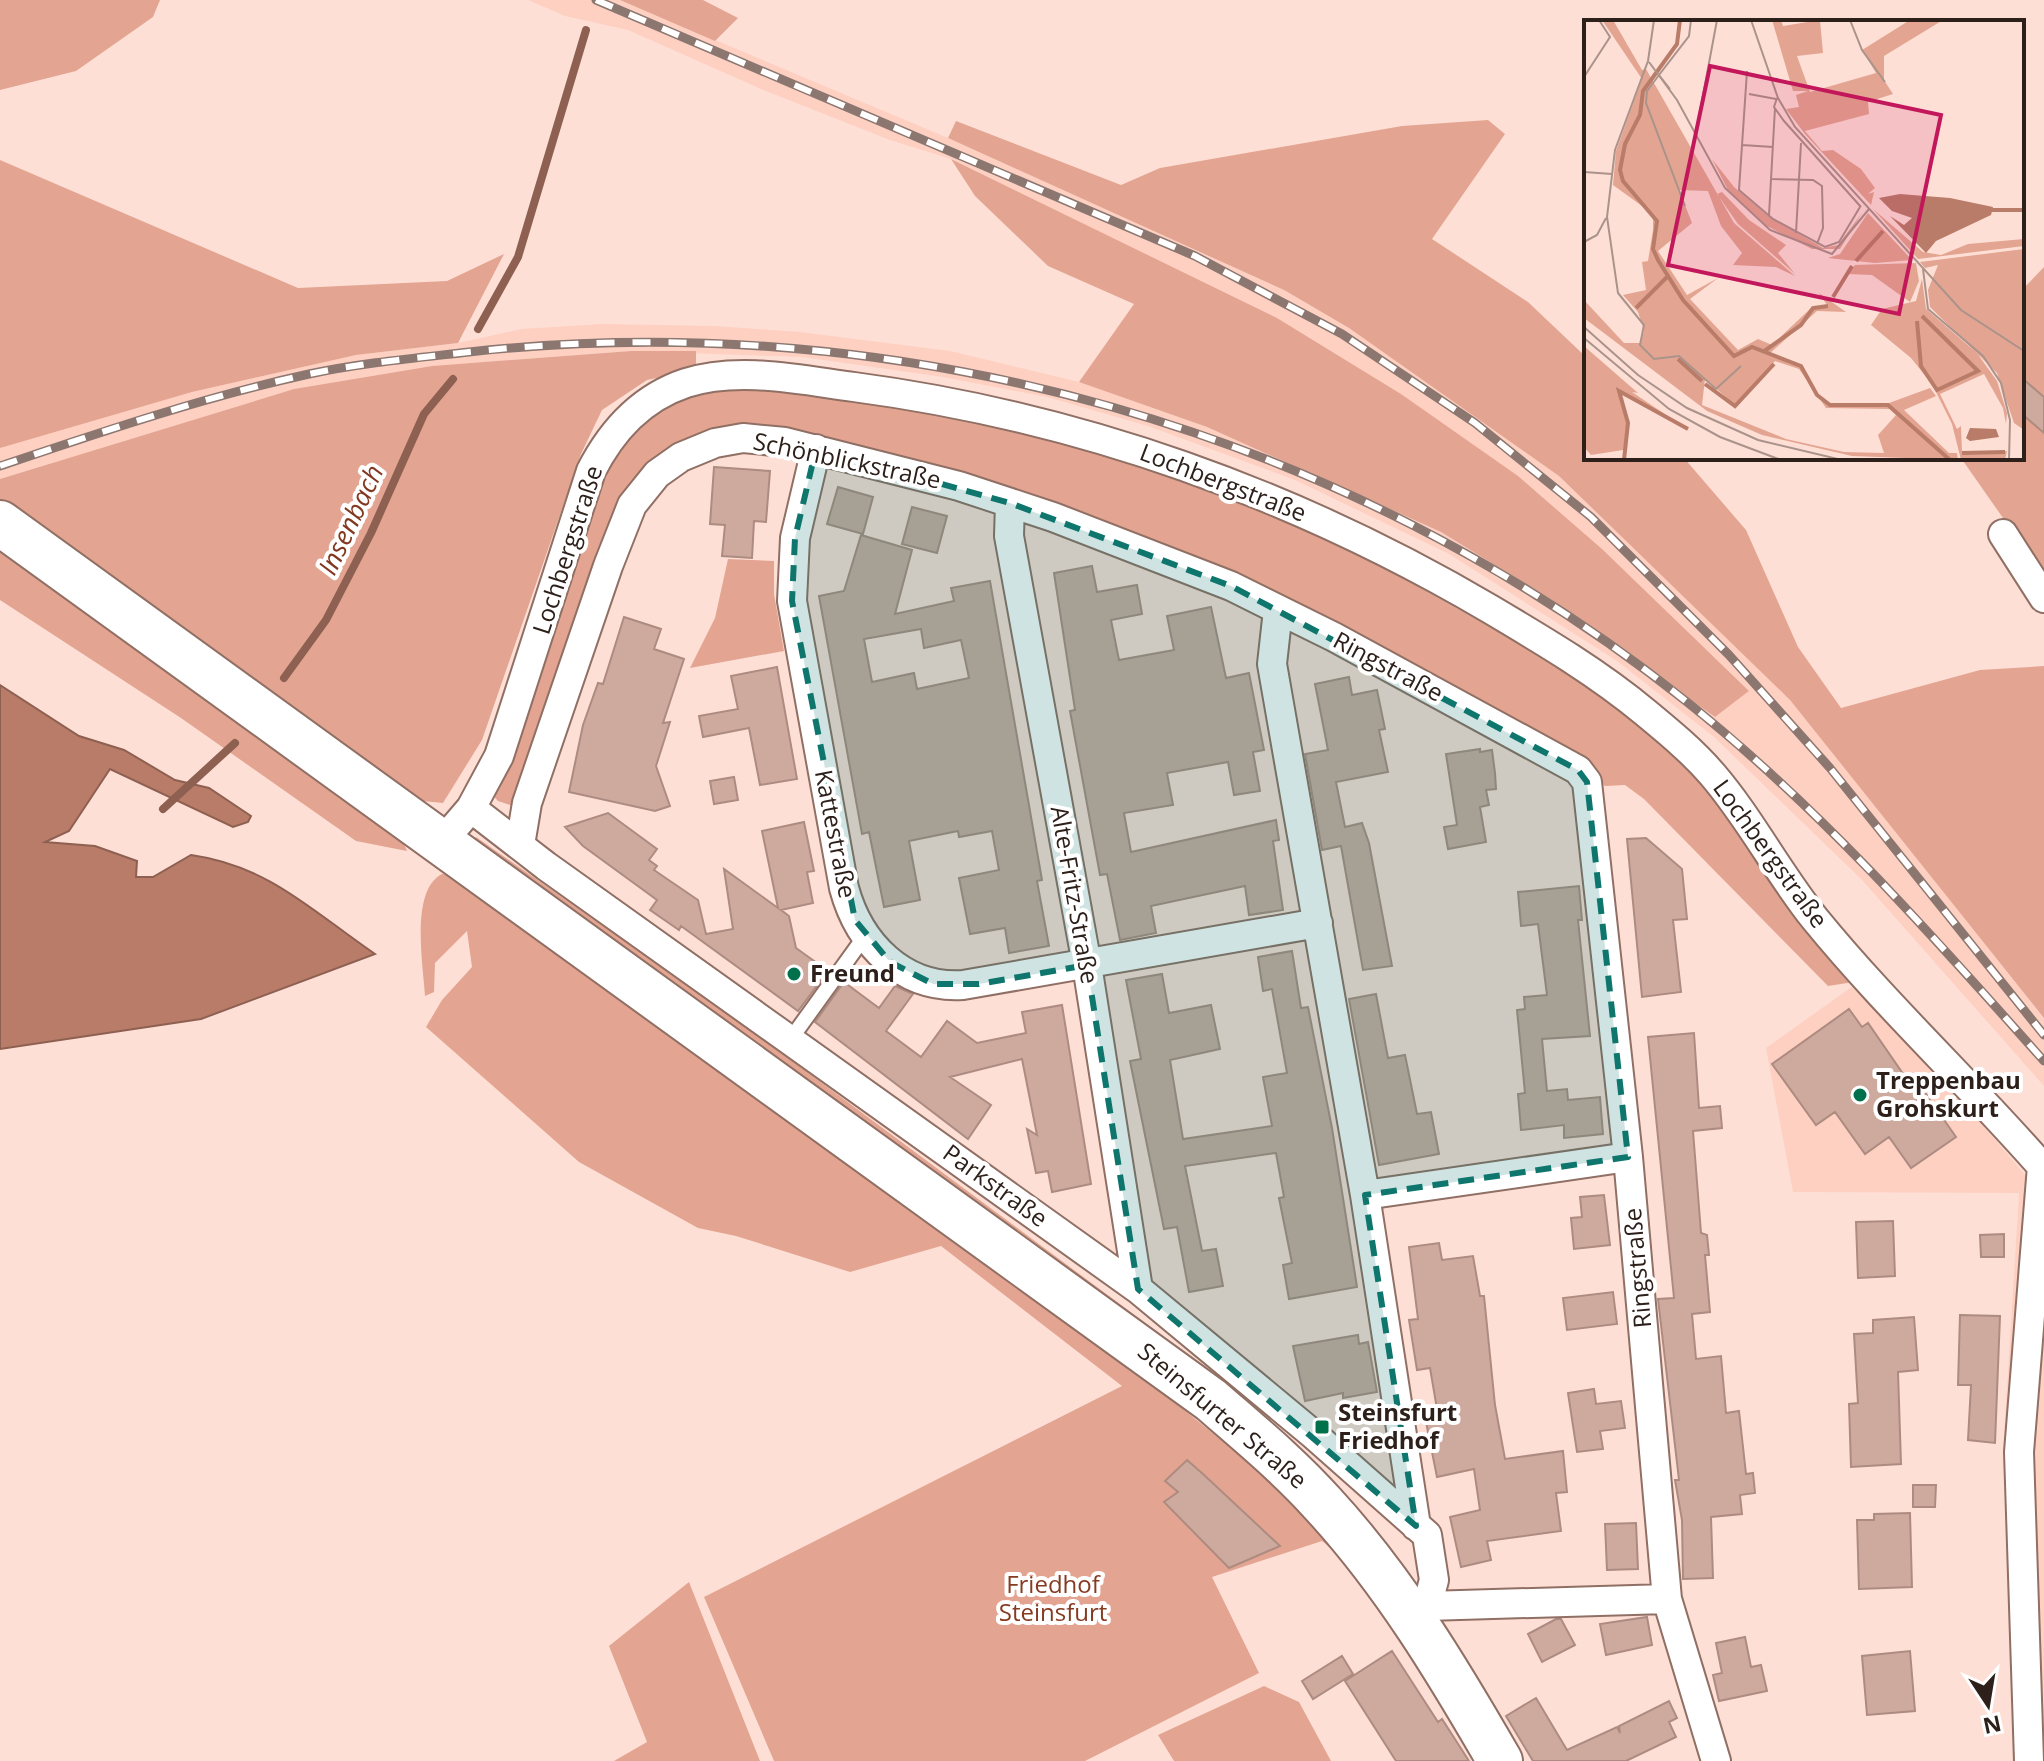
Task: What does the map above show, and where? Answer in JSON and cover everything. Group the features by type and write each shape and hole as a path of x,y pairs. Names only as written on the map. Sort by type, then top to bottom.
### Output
{"main road":[{"name":"Steinsfurter Straße","path":"0,523 1059,1291 1145,1350 1278,1458 1420,1612 1500,1761"}],"street":[{"name":"Lochbergstraße","path":"441,843 471,808 499,756 591,471 612,436 645,403 698,380 746,376 879,390 1033,421 1141,450 1326,522 1427,572 1602,678 1676,739 1713,775 1818,922 2043,1168"},
{"name":"Schönblickstraße","path":"520,845 527,803 623,525 644,486 681,457 715,443 756,438 816,449 1010,503 1231,586 1278,610"},
{"name":"Kattestraße","path":"816,449 795,538 792,601 844,888 855,920 880,954 908,975 949,986 1087,965 1318,923"},
{"name":"Alte-Fritz-Straße","path":"1010,503 1009,536 1087,965 1138,1289"},
{"path":"2003,534 2044,598"},
{"path":"1278,610 1272,664 1365,1195 1416,1526"},
{"name":"Ringstraße","path":"1278,610 1578,770 1587,782 1628,1157 1667,1599 1716,1761"},
{"name":"Parkstraße","path":"471,808 1138,1289 1314,1435 1427,1535 1434,1580 1420,1612"},
{"path":"1365,1195 1628,1157"},
{"path":"2029,1761 2036,1709 2019,1452 2043,1168"},
{"path":"1420,1612 1667,1599"}],"lane":[{"path":"790,1040 865,936"}],"highlighted area":[{"path":"816,449 1010,503 1231,586 1578,770 1587,782 1628,1157 1365,1195 1416,1526 1138,1289 1087,965 979,984 933,984 890,962 855,920 792,601 795,538"}],"shaded area":[{"path":"528,0 620,0 948,138 1284,290 1349,328 1471,411 1559,476 1790,700 2044,1018 2044,1086 1862,880 1714,737 1617,661 1449,554 1295,480 1148,426 1047,397 943,377 802,357 631,351 432,366 294,389 0,479 0,448 10,444 192,392 356,355 458,343 521,329 603,324 715,326 800,332 950,351 1079,382 1207,427 1441,532 1519,580 1715,717 1749,691 1714,657 1401,394 1277,318 951,159 890,140 761,89 628,30 565,16"},
{"path":"0,685 79,736 124,750 175,780 209,788 251,816 248,822 233,827 110,769 69,831 45,842 95,846 137,861 136,877 153,877 191,855 244,869 289,892 375,954 201,1019 0,1049"},
{"path":"1860,981 2044,1197 2044,1731 2017,1732 2003,1452 2019,1193 1793,1192 1766,1048"}],"green space":[{"path":"0,0 160,0 153,17 76,71 0,90"},
{"path":"620,0 703,0 738,18 715,41"},
{"path":"1488,120 1505,134 1432,239 1528,302 1584,355 1584,460 1686,460 1746,530 1798,647 1841,708 1980,670 2044,666 2044,1018 1790,700 1559,476 1349,328 1284,290 948,138 956,121 1121,185 1160,168 1402,126"},
{"path":"951,159 1277,318 1401,394 1518,476 1602,549 1749,691 1715,717 1519,580 1441,532 1207,427 1079,382 1134,304 1048,266 975,196"},
{"path":"0,160 298,288 447,281 504,254 458,343 356,355 192,392 0,448"},
{"path":"2044,267 2044,594 2003,518 1962,460 2024,460 2024,288"},
{"path":"631,351 696,351 696,370 647,380 602,410 581,454 482,740 443,803 402,799 0,499 0,479 294,389 432,366"},
{"path":"780,389 851,397 1033,431 1294,517 1577,676 1666,744 1719,804 1860,981 1828,986 1644,799 1625,785 1605,786 1543,742 1290,609 833,445 665,453 516,807 498,801 491,793 581,530 615,447 655,412 695,392"},
{"path":"0,544 399,832 407,851 356,841 181,718 0,600"},
{"path":"728,559 774,561 774,594 784,651 690,668 715,618"},
{"path":"476,837 725,1011 1171,1342 1197,1366 466,848"},
{"name":"Friedhof Steinsfurt","path":"442,874 454,875 1118,1357 1270,1479 1339,1555 1322,1541 1212,1577 1259,1673 1085,1761 774,1761 704,1597 1122,1386 941,1246 850,1272 736,1236 698,1228 579,1162 426,1027 442,1000 472,967 467,931 435,963 434,992 425,996 422,911 432,883"},
{"path":"689,1582 760,1761 614,1761 647,1742 609,1646"},
{"path":"1264,1686 1299,1702 1331,1761 1174,1761 1158,1735"}],"building":[{"path":"2024,380 2044,397 2044,433 2024,416"},
{"path":"714,467 770,471 766,522 754,521 752,558 722,556 725,525 710,524"},
{"path":"838,487 873,497 863,534 827,524"},
{"path":"912,507 947,516 937,553 902,544"},
{"path":"861,535 912,550 895,614 954,601 951,588 990,581 1042,880 1037,881 1049,946 1009,953 1005,928 970,934 959,878 999,870 992,831 959,837 958,831 909,841 920,900 884,907 869,832 862,834 819,596 844,591","holes":["921,629 924,648 961,640 969,678 917,689 914,673 872,682 864,639"]},
{"path":"1092,566 1097,592 1137,585 1142,614 1111,620 1119,660 1174,650 1167,616 1211,607 1226,678 1249,673 1264,750 1253,752 1260,791 1234,795 1228,762 1167,773 1173,805 1124,813 1131,852 1276,820 1279,840 1273,841 1283,910 1249,915 1245,886 1151,906 1156,933 1120,940 1107,874 1100,875 1070,711 1075,710 1054,573"},
{"path":"624,617 661,629 654,649 684,659 663,723 670,722 656,766 670,806 655,811 569,792 583,725 598,683 603,684"},
{"path":"777,667 797,779 760,785 749,728 703,737 699,716 738,709 731,676"},
{"path":"1349,677 1352,695 1377,690 1385,729 1379,730 1388,772 1336,782 1345,827 1362,823 1369,843 1392,966 1363,970 1341,846 1322,850 1305,754 1328,750 1315,684"},
{"path":"1480,749 1480,752 1492,750 1495,773 1496,789 1486,790 1489,805 1480,807 1486,842 1448,849 1444,827 1457,825 1446,754"},
{"path":"734,777 738,800 714,804 710,781"},
{"path":"608,813 657,849 649,860 657,866 654,870 698,900 706,934 733,929 724,869 778,908 762,831 804,822 814,871 807,872 813,903 781,910 789,916 796,948 828,971 798,1011 681,926 679,930 650,910 657,900 583,846 565,827"},
{"path":"1646,838 1682,869 1687,919 1673,920 1681,992 1642,997 1627,839"},
{"path":"1579,886 1582,920 1578,920 1590,1036 1542,1039 1547,1091 1567,1089 1568,1100 1600,1097 1603,1134 1564,1138 1564,1125 1521,1130 1518,1094 1525,1093 1517,1010 1525,1009 1524,997 1547,995 1538,924 1521,926 1518,892"},
{"path":"1292,951 1301,1008 1308,1007 1332,1128 1357,1287 1289,1299 1283,1265 1292,1263 1279,1198 1284,1197 1276,1153 1185,1166 1202,1251 1216,1249 1223,1286 1189,1292 1177,1227 1164,1229 1130,1061 1141,1059 1126,980 1162,974 1169,1013 1211,1005 1220,1049 1170,1060 1183,1139 1272,1126 1263,1077 1287,1073 1272,989 1263,991 1258,957"},
{"path":"844,982 879,1008 895,986 913,994 886,1031 921,1057 947,1021 977,1043 1026,1033 1022,1012 1062,1005 1091,1184 1052,1192 1048,1171 1036,1173 1027,1129 1037,1135 1022,1059 950,1077 991,1105 968,1139 815,1022"},
{"path":"1376,994 1388,1058 1405,1055 1417,1114 1431,1112 1439,1154 1379,1165 1349,999"},
{"name":"Treppenbau Grohskurt","path":"1849,1009 1862,1027 1868,1023 1906,1078 1912,1074 1956,1137 1911,1168 1889,1137 1865,1154 1835,1112 1816,1125 1772,1064"},
{"path":"1694,1033 1699,1108 1720,1106 1722,1128 1693,1131 1701,1233 1707,1235 1709,1255 1705,1255 1710,1312 1692,1314 1696,1359 1721,1356 1726,1413 1739,1411 1746,1474 1753,1473 1755,1493 1740,1495 1742,1514 1711,1517 1713,1578 1683,1579 1682,1520 1675,1480 1679,1480 1658,1299 1674,1298 1648,1037"},
{"path":"1604,1195 1610,1245 1574,1249 1571,1218 1582,1217 1580,1197"},
{"path":"1893,1221 1895,1276 1858,1278 1856,1222"},
{"path":"2004,1234 2004,1257 1981,1257 1980,1235"},
{"path":"1439,1243 1442,1260 1473,1256 1480,1296 1484,1296 1495,1405 1505,1459 1563,1451 1567,1492 1556,1493 1561,1531 1487,1541 1491,1560 1461,1567 1450,1517 1480,1510 1474,1469 1437,1477 1424,1412 1437,1409 1430,1368 1417,1370 1409,1320 1418,1319 1409,1247"},
{"path":"1613,1292 1617,1324 1567,1330 1563,1298"},
{"path":"1960,1315 2000,1316 1995,1443 1968,1440 1971,1385 1958,1385"},
{"path":"1914,1317 1918,1370 1898,1372 1901,1464 1851,1467 1849,1404 1858,1403 1854,1334 1873,1333 1873,1320"},
{"path":"1358,1335 1359,1344 1368,1342 1377,1392 1343,1398 1343,1393 1305,1401 1293,1346"},
{"path":"1594,1389 1596,1404 1621,1401 1625,1428 1600,1431 1603,1449 1577,1452 1568,1393"},
{"path":"1187,1460 1280,1546 1229,1568 1164,1502 1178,1492 1165,1481"},
{"path":"1913,1485 1936,1485 1935,1507 1913,1507"},
{"path":"1910,1513 1912,1587 1859,1589 1857,1520 1874,1520 1874,1514"},
{"path":"1636,1523 1638,1569 1607,1570 1605,1524"},
{"path":"1647,1617 1652,1645 1606,1655 1600,1624"},
{"path":"1561,1619 1575,1645 1542,1662 1528,1634"},
{"path":"1745,1637 1751,1667 1761,1665 1767,1691 1719,1701 1713,1675 1722,1673 1716,1643"},
{"path":"1392,1651 1438,1722 1442,1719 1469,1761 1396,1761 1345,1681"},
{"path":"1910,1651 1915,1711 1867,1715 1862,1656"},
{"path":"1342,1656 1353,1674 1313,1699 1302,1681"},
{"path":"1536,1698 1567,1750 1617,1727 1620,1733 1619,1726 1669,1701 1677,1718 1669,1722 1676,1737 1626,1761 1533,1761 1506,1716"}],"waterway":[{"name":"Insenbach","path":"478,329 518,257 586,30"},
{"name":"Insenbach","path":"284,678 326,620 371,533 424,414 453,379"},
{"name":"Insenbach","path":"163,809 235,743"}],"railway":[{"path":"596,0 1195,256 1342,334 1475,423 1591,517 1729,655 1830,768 2044,1035"},
{"path":"0,466 192,404 329,370 469,352 632,342 794,348 954,370 1112,407 1265,459 1413,526 1554,607 1687,702 1783,785 1873,874 2044,1061"}],"place":[{"name":"Freund","path":"794,974"},
{"name":"Treppenbau Grohskurt","path":"1860,1095"},
{"name":"Steinsfurt Friedhof","path":"1322,1427"}]}
